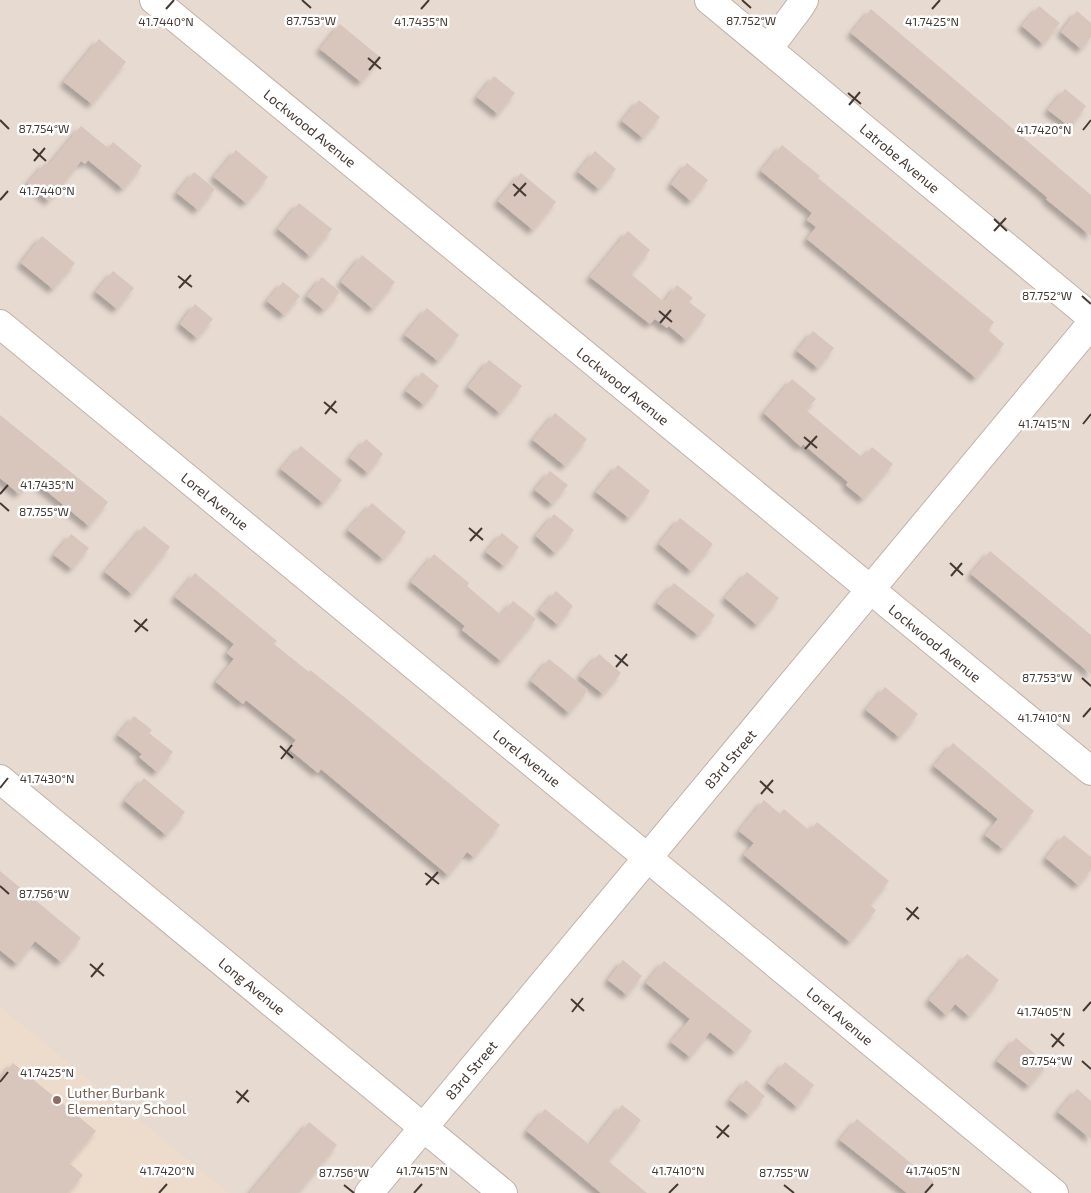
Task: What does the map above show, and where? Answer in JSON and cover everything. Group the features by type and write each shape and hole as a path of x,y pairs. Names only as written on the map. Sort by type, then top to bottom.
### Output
{"street":[{"name":"Lockwood Avenue","path":"154,0 1091,771"},
{"name":"Latrobe Avenue","path":"709,0 1091,317"},
{"path":"768,49 804,0"},
{"name":"Lorel Avenue","path":"0,324 1054,1193"},
{"name":"83rd Street","path":"369,1193 1091,324"},
{"name":"Long Avenue","path":"0,779 503,1193"}],"shaded area":[{"path":"0,0 1091,0 1091,1193 0,1193"},
{"name":"Luther Burbank Elementary School","path":"0,1007 229,1193 0,1193"}],"building":[{"path":"1039,6 1060,23 1043,44 1022,26"},
{"path":"871,9 1091,195 1091,236 851,33"},
{"path":"1077,11 1091,23 1091,37 1081,49 1061,32"},
{"path":"340,24 381,58 361,82 320,49"},
{"path":"99,39 126,62 92,104 64,82"},
{"path":"494,76 515,93 498,114 477,97"},
{"path":"1065,89 1086,106 1070,127 1048,110"},
{"path":"639,100 660,117 643,138 622,121"},
{"path":"81,126 108,148 113,142 142,166 123,189 88,160 85,164 81,161 49,201 28,183 45,163 48,166"},
{"path":"782,145 820,176 818,178 994,322 988,330 1004,344 976,378 807,239 816,227 807,220 812,213 761,171"},
{"path":"236,150 268,177 246,203 214,177"},
{"path":"595,151 616,169 599,189 578,172"},
{"path":"687,163 708,180 691,201 671,184"},
{"path":"194,172 215,189 198,210 177,193"},
{"path":"521,173 556,202 533,230 498,201"},
{"path":"299,203 332,229 310,256 278,229"},
{"path":"628,231 650,250 631,274 664,302 677,285 693,298 689,302 706,315 686,340 669,326 667,328 655,319 650,324 590,277"},
{"path":"42,236 75,263 53,289 21,263"},
{"path":"362,255 395,282 373,309 341,282"},
{"path":"113,271 134,288 117,309 96,292"},
{"path":"322,277 340,292 324,310 307,296"},
{"path":"283,282 300,296 284,315 267,301"},
{"path":"195,304 213,319 197,338 180,324"},
{"path":"427,308 459,335 438,361 405,335"},
{"path":"813,331 834,348 818,368 797,351"},
{"path":"489,360 522,386 500,413 468,387"},
{"path":"422,372 439,386 424,405 406,391"},
{"path":"792,379 816,399 806,410 863,458 872,447 893,464 863,499 846,485 848,482 803,444 801,447 764,413"},
{"path":"555,413 587,439 565,466 533,440"},
{"path":"0,415 108,502 89,526 32,479 19,494 0,478"},
{"path":"366,439 383,454 368,473 350,458"},
{"path":"301,446 342,480 323,503 281,469"},
{"path":"618,465 650,491 629,518 596,492"},
{"path":"550,471 568,485 552,504 535,490"},
{"path":"372,503 406,532 383,559 348,530"},
{"path":"554,514 574,530 555,553 536,536"},
{"path":"680,518 713,544 691,571 659,544"},
{"path":"144,526 170,547 132,594 105,572"},
{"path":"502,533 519,547 504,566 486,552"},
{"path":"71,534 89,548 72,569 54,555"},
{"path":"990,551 1091,635 1091,674 971,574"},
{"path":"434,554 469,583 467,586 501,615 513,601 536,619 501,661 462,630 465,626 411,582"},
{"path":"747,572 779,598 757,625 725,598"},
{"path":"195,573 277,641 274,644 348,700 500,825 474,857 467,852 448,875 321,769 318,773 289,749 296,740 246,700 243,704 216,682 234,659 227,653 234,644 175,597"},
{"path":"674,583 715,615 698,635 657,603"},
{"path":"556,591 573,606 558,625 540,610"},
{"path":"599,654 621,673 603,694 580,676"},
{"path":"549,659 588,690 569,713 531,681"},
{"path":"885,687 918,714 899,737 866,710"},
{"path":"134,716 152,730 149,733 173,752 157,772 139,757 142,754 118,735"},
{"path":"953,743 1034,811 1003,849 985,835 998,819 934,766"},
{"path":"144,778 185,812 166,835 125,801"},
{"path":"764,800 780,814 784,809 810,831 817,822 889,881 870,905 876,910 850,942 744,855 754,843 739,831"},
{"path":"1064,835 1091,857 1091,870 1078,885 1046,858"},
{"path":"0,871 81,938 61,962 35,941 17,964 0,950"},
{"path":"967,954 999,980 969,1016 955,1004 946,1015 929,1000"},
{"path":"623,960 642,976 627,995 608,980"},
{"path":"664,961 752,1031 735,1052 710,1032 690,1057 671,1042 690,1019 646,983"},
{"path":"1016,1038 1047,1064 1029,1086 997,1061"},
{"path":"785,1062 814,1085 797,1107 768,1083"},
{"path":"13,1063 96,1131 69,1163 83,1175 68,1193 0,1193 0,1079"},
{"path":"746,1080 765,1096 749,1115 730,1100"},
{"path":"1077,1089 1091,1101 1091,1139 1058,1112"},
{"path":"622,1105 641,1120 608,1161 647,1193 601,1193 527,1131 545,1109 590,1145"},
{"path":"857,1119 934,1182 924,1193 907,1193 840,1140"},
{"path":"309,1122 337,1145 298,1193 250,1193"}],"place":[{"name":"Luther Burbank Elementary School","path":"57,1100"}]}
